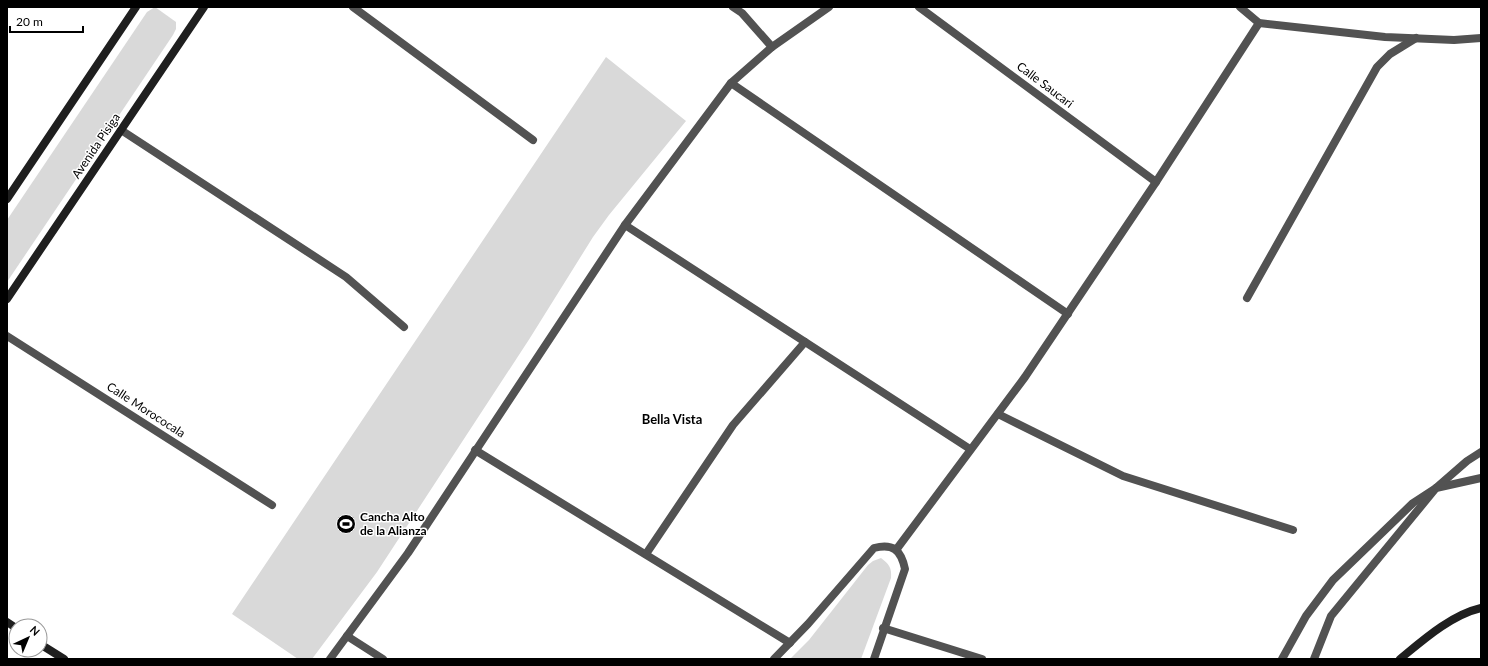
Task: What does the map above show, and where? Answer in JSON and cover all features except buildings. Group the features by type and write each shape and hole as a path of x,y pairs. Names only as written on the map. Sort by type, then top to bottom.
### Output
{"street":[{"path":"7,199 136,7"},
{"name":"Avenida Pisiga","path":"7,299 204,7"},
{"path":"353,7 532,140"},
{"path":"733,7 742,13 772,47"},
{"path":"330,659 408,553 625,225 731,83 772,47 830,7"},
{"name":"Calle Saucari","path":"919,7 1156,182"},
{"path":"1240,7 1259,23 1416,38 1481,38"},
{"path":"896,550 970,449 998,414 1068,314 1259,23"},
{"path":"1247,298 1377,67 1390,54 1416,38"},
{"path":"731,83 1068,314"},
{"path":"121,130 346,278 404,327"},
{"path":"625,225 970,449"},
{"name":"Calle Morococala","path":"7,336 272,505"},
{"path":"646,554 733,425 806,342"},
{"path":"998,414 1123,476 1293,530"},
{"path":"475,450 790,643"},
{"path":"1282,659 1306,616 1333,580 1413,503 1436,488 1467,461 1481,452"},
{"path":"1314,659 1331,616 1436,488 1481,478"},
{"path":"774,659 874,548 885,545 896,550 903,558 905,569 883,628 874,659"},
{"path":"1400,659 1421,641 1453,620 1481,608"},
{"path":"883,628 982,659"},
{"path":"347,636 383,659"},
{"path":"48,649 64,659"}],"shaded area":[{"path":"155,7 176,22 176,29 173,35 7,282 7,220 147,12"},
{"path":"606,57 686,121 609,215 593,237 530,338 377,572 312,659 298,659 232,614"},
{"path":"881,558 889,566 891,578 861,659 790,659 809,640 868,565"}],"place":[{"name":"Cancha Alto de la Alianza","path":"346,524"}],"district":[{"name":"Bella Vista","path":"672,419"}]}
